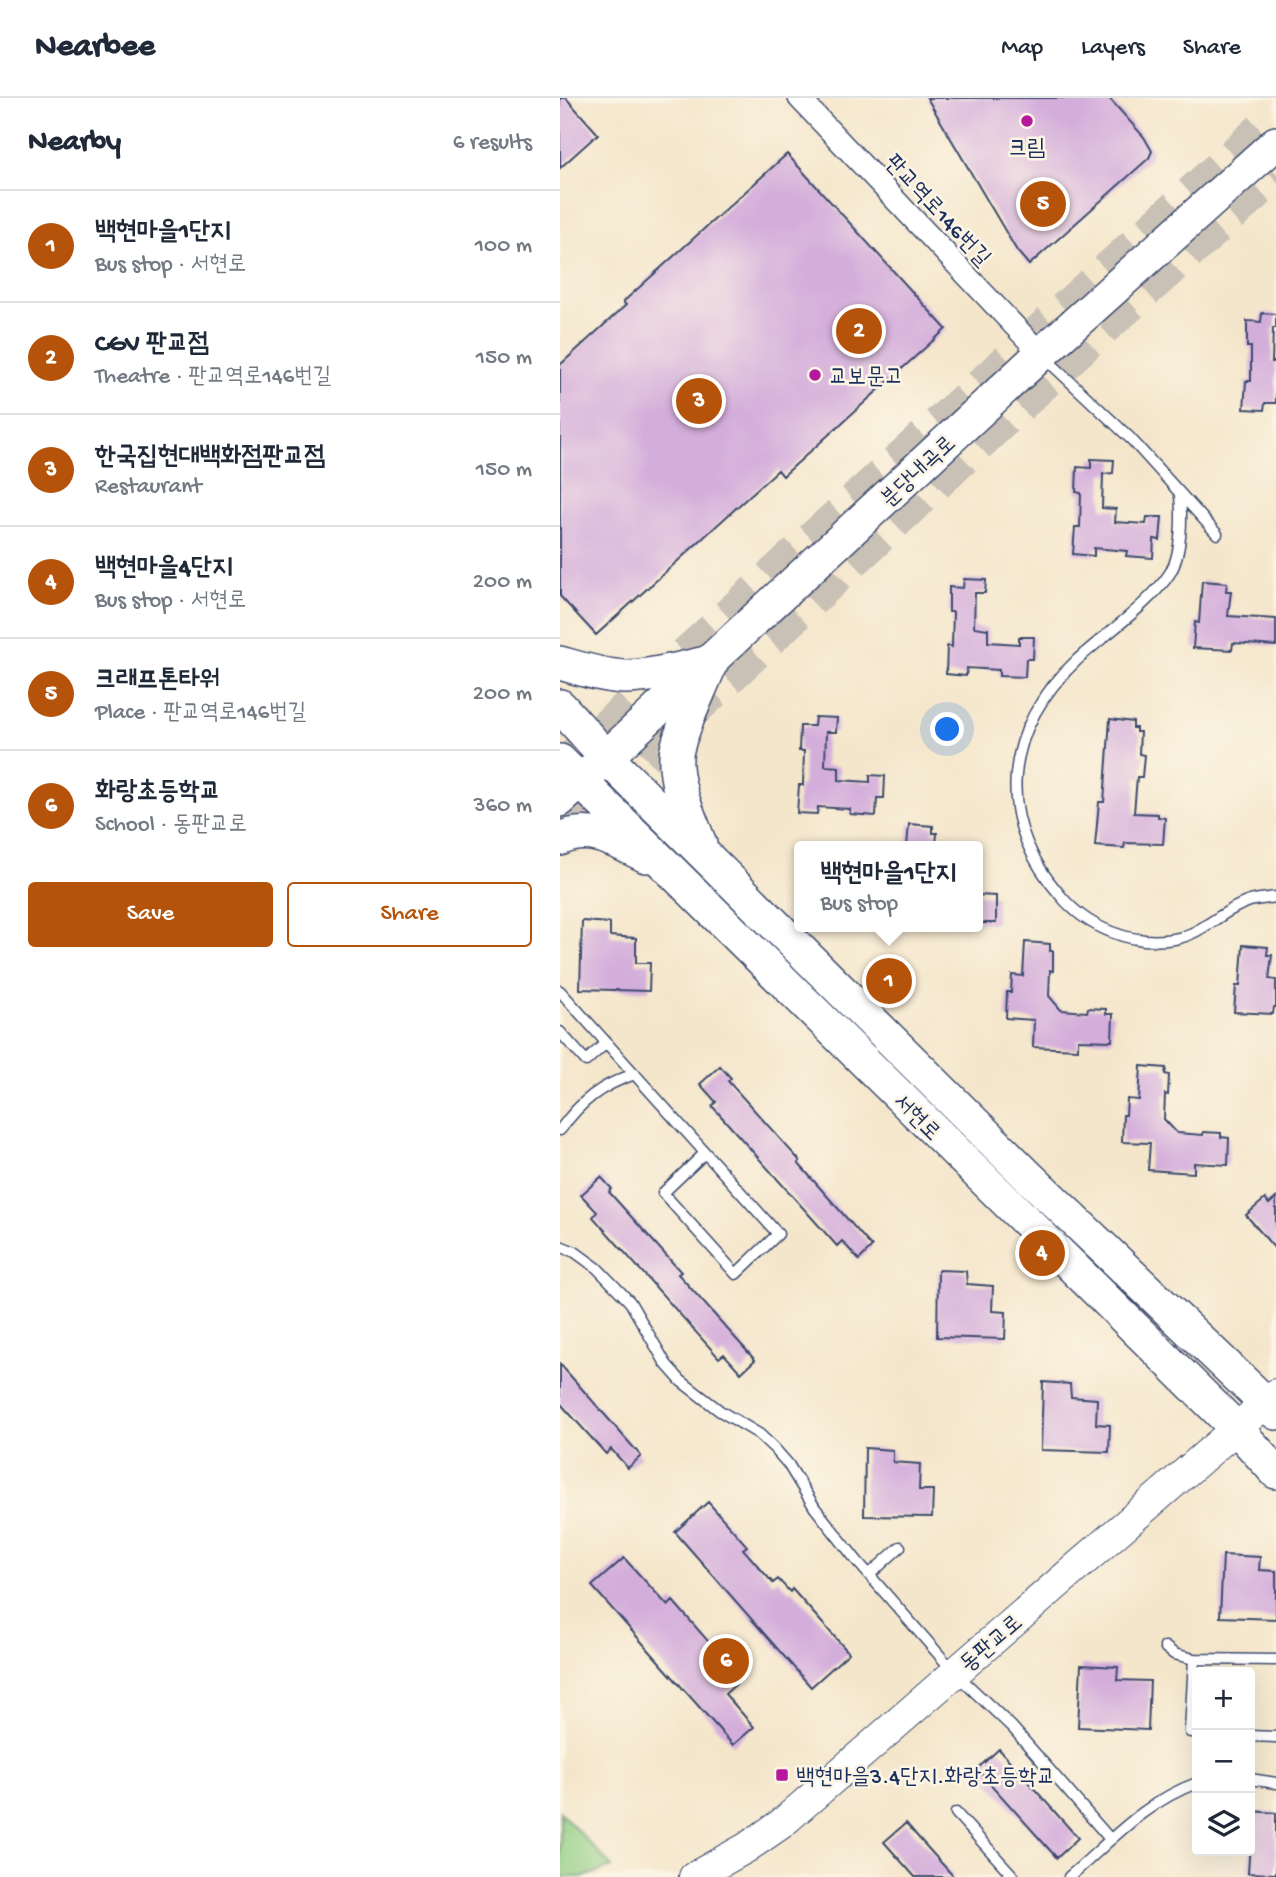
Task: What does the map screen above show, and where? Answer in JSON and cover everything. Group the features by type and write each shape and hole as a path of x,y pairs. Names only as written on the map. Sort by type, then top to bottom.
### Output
{"main road":[{"name":"분당내곡로","path":"567,781 607,758 1041,354 1276,143"},
{"path":"560,663 581,670 624,677 712,662"},
{"path":"704,853 684,799 676,769 676,752 712,662"},
{"name":"서현로","path":"560,706 607,758 1028,1176 1272,1403"},
{"name":"서현로","path":"567,781 609,807 660,862 1237,1429 1276,1472"},
{"path":"560,839 598,834 660,862"},
{"name":"동판교로","path":"694,1877 746,1848 781,1824 1237,1429 1272,1403"}],"street":[{"name":"판교역로146번길","path":"799,98 1041,354"}],"lane":[{"path":"1041,354 1131,439 1217,534"},
{"path":"1180,495 1180,540 1172,571 1156,590 1075,662 1049,691 1030,719 1020,747 1016,781 1017,808 1026,841 1038,868 1062,898 1086,919 1117,935 1175,939 1200,929 1249,901 1276,897"},
{"path":"560,991 778,1234 736,1274"},
{"path":"560,1032 586,1061 607,1042"},
{"path":"560,1130 569,1117 599,1090 610,1082 635,1074"},
{"path":"705,1153 663,1193 744,1283"},
{"path":"560,1245 597,1268 630,1302 666,1364 681,1381 719,1411 759,1434 774,1448 823,1519 869,1575 955,1673 1012,1727 1110,1839"},
{"path":"869,1575 900,1547"},
{"path":"1165,1647 1174,1654 1194,1659 1276,1660"},
{"path":"1243,1667 1244,1658"},
{"path":"1192,1732 1194,1659"},
{"path":"1255,1736 1276,1737"},
{"path":"1255,1780 1276,1783"},
{"path":"1069,1877 1154,1803 1192,1785"},
{"path":"956,1813 1014,1877"}],"green space":[{"path":"560,1812 612,1867 584,1877 560,1877"}],"building":[{"path":"560,98 566,98 598,134 560,168"},
{"path":"927,98 1109,98 1144,137 1152,151 1149,158 1029,265 1017,251"},
{"path":"787,154 946,329 783,476 778,470 596,635 560,596 560,365 626,305 623,302"},
{"path":"1262,313 1276,314 1272,362 1276,362 1276,403 1265,403 1264,410 1244,409 1246,381 1251,381 1251,347 1247,347 1247,321 1261,322"},
{"path":"1091,459 1114,460 1113,473 1103,474 1102,508 1116,509 1115,522 1146,524 1147,517 1162,517 1160,540 1154,539 1153,558 1126,556 1127,551 1094,548 1094,556 1073,554 1075,527 1080,527 1081,493 1076,492 1077,467 1091,468"},
{"path":"964,579 986,580 985,593 975,593 974,627 988,629 988,642 1019,644 1019,637 1034,637 1033,659 1026,659 1025,677 999,676 999,670 967,668 966,676 946,674 947,646 952,647 953,612 949,612 949,587 963,588"},
{"path":"1202,581 1227,583 1226,591 1231,591 1228,616 1276,619 1276,646 1233,643 1232,650 1193,648 1195,622 1199,623"},
{"path":"815,717 837,718 836,732 826,732 825,766 839,767 839,780 870,782 870,775 885,776 884,798 877,798 876,816 850,814 850,809 818,807 817,814 797,813 799,785 803,785 804,751 799,751 800,726 814,726"},
{"path":"1110,719 1133,722 1133,728 1140,732 1139,754 1144,755 1142,777 1137,777 1134,813 1158,814 1158,817 1165,818 1163,844 1125,843 1124,848 1095,846 1099,802 1104,802"},
{"path":"909,824 933,826 933,833 937,833 936,841 907,841"},
{"path":"983,895 996,896 996,923 983,923"},
{"path":"582,921 610,923 610,936 636,938 636,963 650,963 649,991 580,989"},
{"path":"1025,942 1050,944 1050,951 1053,951 1053,971 1050,970 1049,996 1061,1010 1087,1012 1088,1008 1106,1009 1106,1014 1113,1014 1112,1041 1078,1040 1078,1049 1033,1047 1034,1020 1006,1018 1007,992 1011,992 1012,975 1023,976"},
{"path":"1243,945 1268,947 1267,955 1272,955 1269,979 1276,980 1276,1007 1273,1014 1234,1012 1236,986 1240,986"},
{"path":"720,1066 731,1078 728,1081 872,1247 859,1260 842,1241 837,1246 712,1106 716,1102 700,1084"},
{"path":"1141,1066 1166,1068 1165,1074 1169,1075 1164,1119 1177,1133 1221,1133 1221,1137 1229,1138 1228,1165 1194,1163 1194,1173 1148,1170 1150,1143 1122,1142 1123,1115 1126,1115 1127,1099 1139,1100"},
{"path":"601,1177 612,1189 609,1192 681,1272 678,1274 755,1360 741,1373 724,1354 719,1358 593,1217 597,1212 581,1195"},
{"path":"1276,1198 1276,1250 1246,1215 1265,1199 1269,1204"},
{"path":"938,1270 966,1271 967,1284 993,1286 992,1311 1006,1312 1005,1339 937,1337"},
{"path":"560,1364 641,1456 628,1468 611,1449 606,1454 560,1403"},
{"path":"1043,1382 1070,1384 1071,1397 1097,1399 1096,1424 1110,1425 1109,1452 1041,1450"},
{"path":"865,1448 893,1450 893,1462 920,1464 919,1490 933,1490 932,1517 864,1516"},
{"path":"708,1502 747,1546 743,1549 773,1583 778,1579 790,1592 792,1589 849,1653 811,1687 675,1532"},
{"path":"1223,1555 1260,1557 1259,1570 1276,1571 1276,1619 1220,1617"},
{"path":"624,1558 668,1606 673,1601 708,1641 720,1658 716,1661 736,1684 725,1694 754,1727 733,1745 592,1586"},
{"path":"1081,1665 1118,1667 1117,1680 1150,1681 1148,1730 1078,1727"},
{"path":"999,1749 1078,1838 1057,1858 977,1769"},
{"path":"1255,1811 1276,1813 1276,1874 1248,1873 1249,1856 1255,1856"},
{"path":"906,1823 954,1877 915,1877 884,1842"}],"tunnel":[{"path":"560,771 1276,118"},
{"path":"560,833 1084,343 1276,173"}],"place":[{"name":"크림","path":"1027,121"},
{"name":"크래프톤타워","path":"1043,204"},
{"name":"CGV 판교점","path":"859,331"},
{"name":"교보문고","path":"815,375"},
{"name":"한국집현대백화점판교점","path":"699,401"},
{"name":"백현마을1단지","path":"889,981"},
{"name":"백현마을4단지","path":"1042,1253"},
{"name":"화랑초등학교","path":"726,1661"},
{"name":"백현마을3.4단지.화랑초등학교","path":"782,1775"}]}
